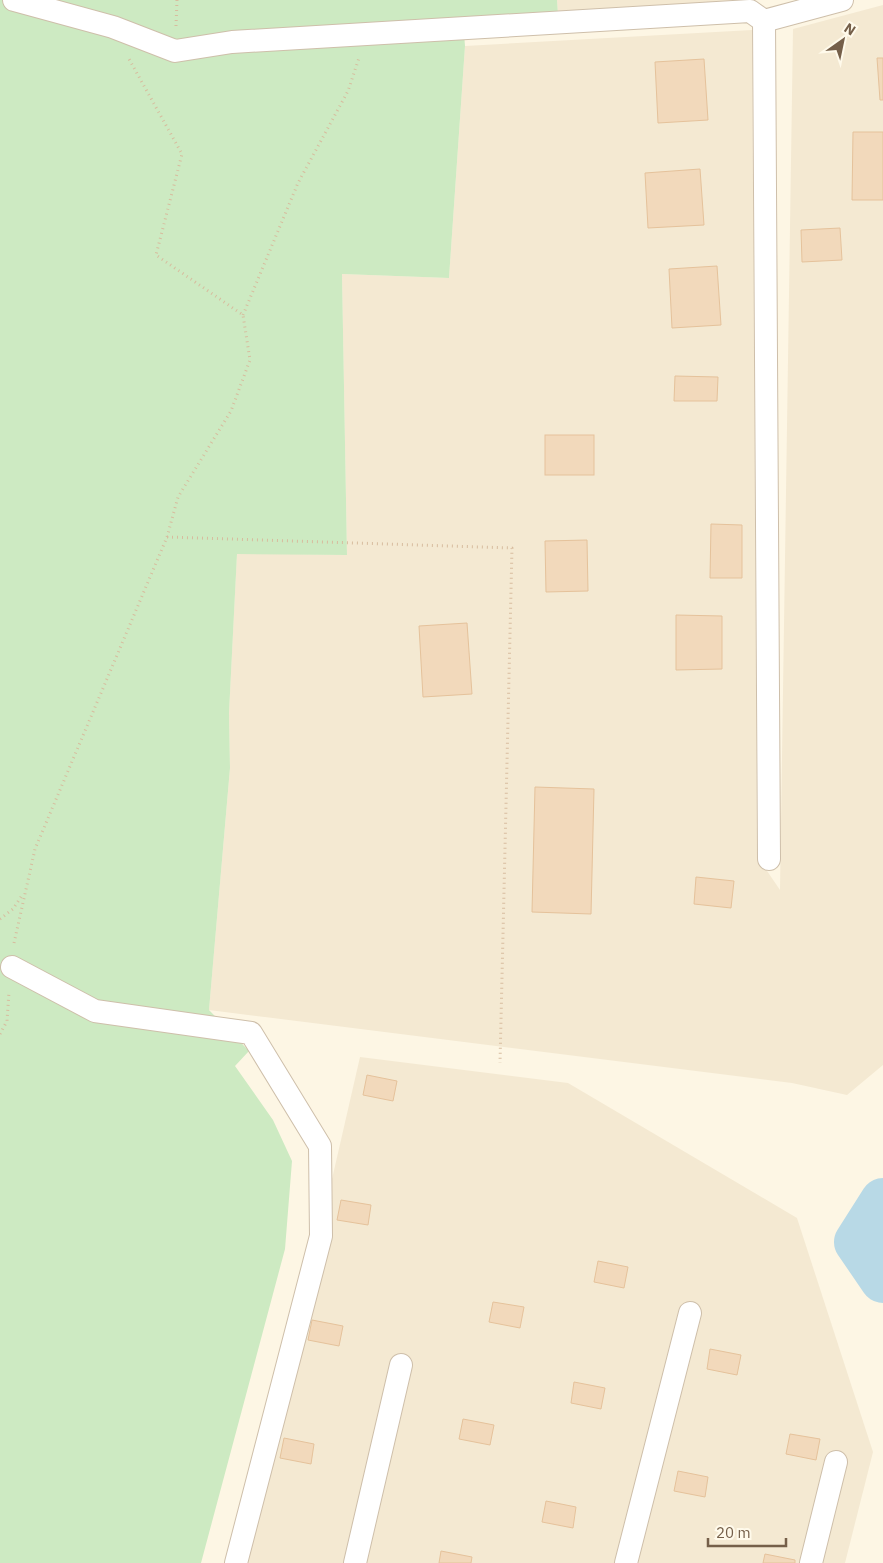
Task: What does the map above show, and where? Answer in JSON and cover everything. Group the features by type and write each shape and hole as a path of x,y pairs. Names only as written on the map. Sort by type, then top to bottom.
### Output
{"street":[{"path":"14,0 113,27 175,51 232,42 750,11 764,21"},
{"path":"764,21 842,0"},
{"path":"764,21 769,859"},
{"path":"12,967 95,1011 251,1033 320,1146 321,1236 236,1563"},
{"path":"626,1563 690,1313"},
{"path":"355,1563 401,1365"},
{"path":"811,1563 836,1462"}],"path":[{"path":"113,27 140,81 182,154 156,255 243,315"},
{"path":"0,1034 6,1021 15,935 35,849 168,538 178,497 231,410 250,360 243,315 298,183 348,91 368,34"},
{"path":"168,538 512,548 500,1062"},
{"path":"0,919 13,909 25,892"}],"shaded area":[{"path":"557,0 737,0 558,14"},
{"path":"883,5 883,1065 847,1095 792,1083 209,1010 230,768 229,713 237,553 347,555 342,274 449,278 465,46 752,30 757,856 780,890 793,29"},
{"path":"360,1057 568,1083 797,1218 873,1452 845,1563 244,1563"}],"green space":[{"path":"0,0 557,0 558,14 463,21 465,46 449,278 342,274 347,555 237,554 229,713 230,768 209,1010 249,1051 235,1066 273,1120 292,1161 285,1249 201,1563 0,1563"}],"building":[{"path":"877,58 883,58 883,100 880,100"},
{"path":"704,59 708,120 658,123 655,62"},
{"path":"853,132 883,132 883,200 852,200"},
{"path":"700,169 704,225 648,228 645,173"},
{"path":"840,228 842,260 802,262 801,230"},
{"path":"717,266 721,325 672,328 669,269"},
{"path":"675,376 718,377 717,401 674,401"},
{"path":"545,435 594,435 594,475 545,475"},
{"path":"711,524 742,525 742,578 710,578"},
{"path":"587,540 588,591 546,592 545,541"},
{"path":"676,615 722,616 722,669 676,670"},
{"path":"467,623 472,694 423,697 419,626"},
{"path":"535,787 594,789 591,914 532,912"},
{"path":"696,877 734,881 731,908 694,904"},
{"path":"367,1075 397,1081 393,1101 363,1095"},
{"path":"341,1200 371,1205 368,1225 337,1220"},
{"path":"598,1261 628,1267 624,1288 594,1282"},
{"path":"493,1302 524,1307 520,1328 489,1322"},
{"path":"312,1320 343,1326 339,1346 308,1340"},
{"path":"710,1349 741,1355 737,1375 707,1369"},
{"path":"574,1382 605,1388 601,1409 571,1403"},
{"path":"463,1419 494,1425 490,1445 459,1439"},
{"path":"790,1434 820,1439 816,1460 786,1454"},
{"path":"284,1438 314,1444 311,1464 280,1458"},
{"path":"678,1471 708,1477 705,1497 674,1491"},
{"path":"546,1501 576,1507 573,1528 542,1522"},
{"path":"441,1551 472,1557 471,1563 439,1563"},
{"path":"765,1554 795,1560 795,1563 763,1563"}],"waterway":[{"path":"883,1201 857,1242 883,1280"}]}
